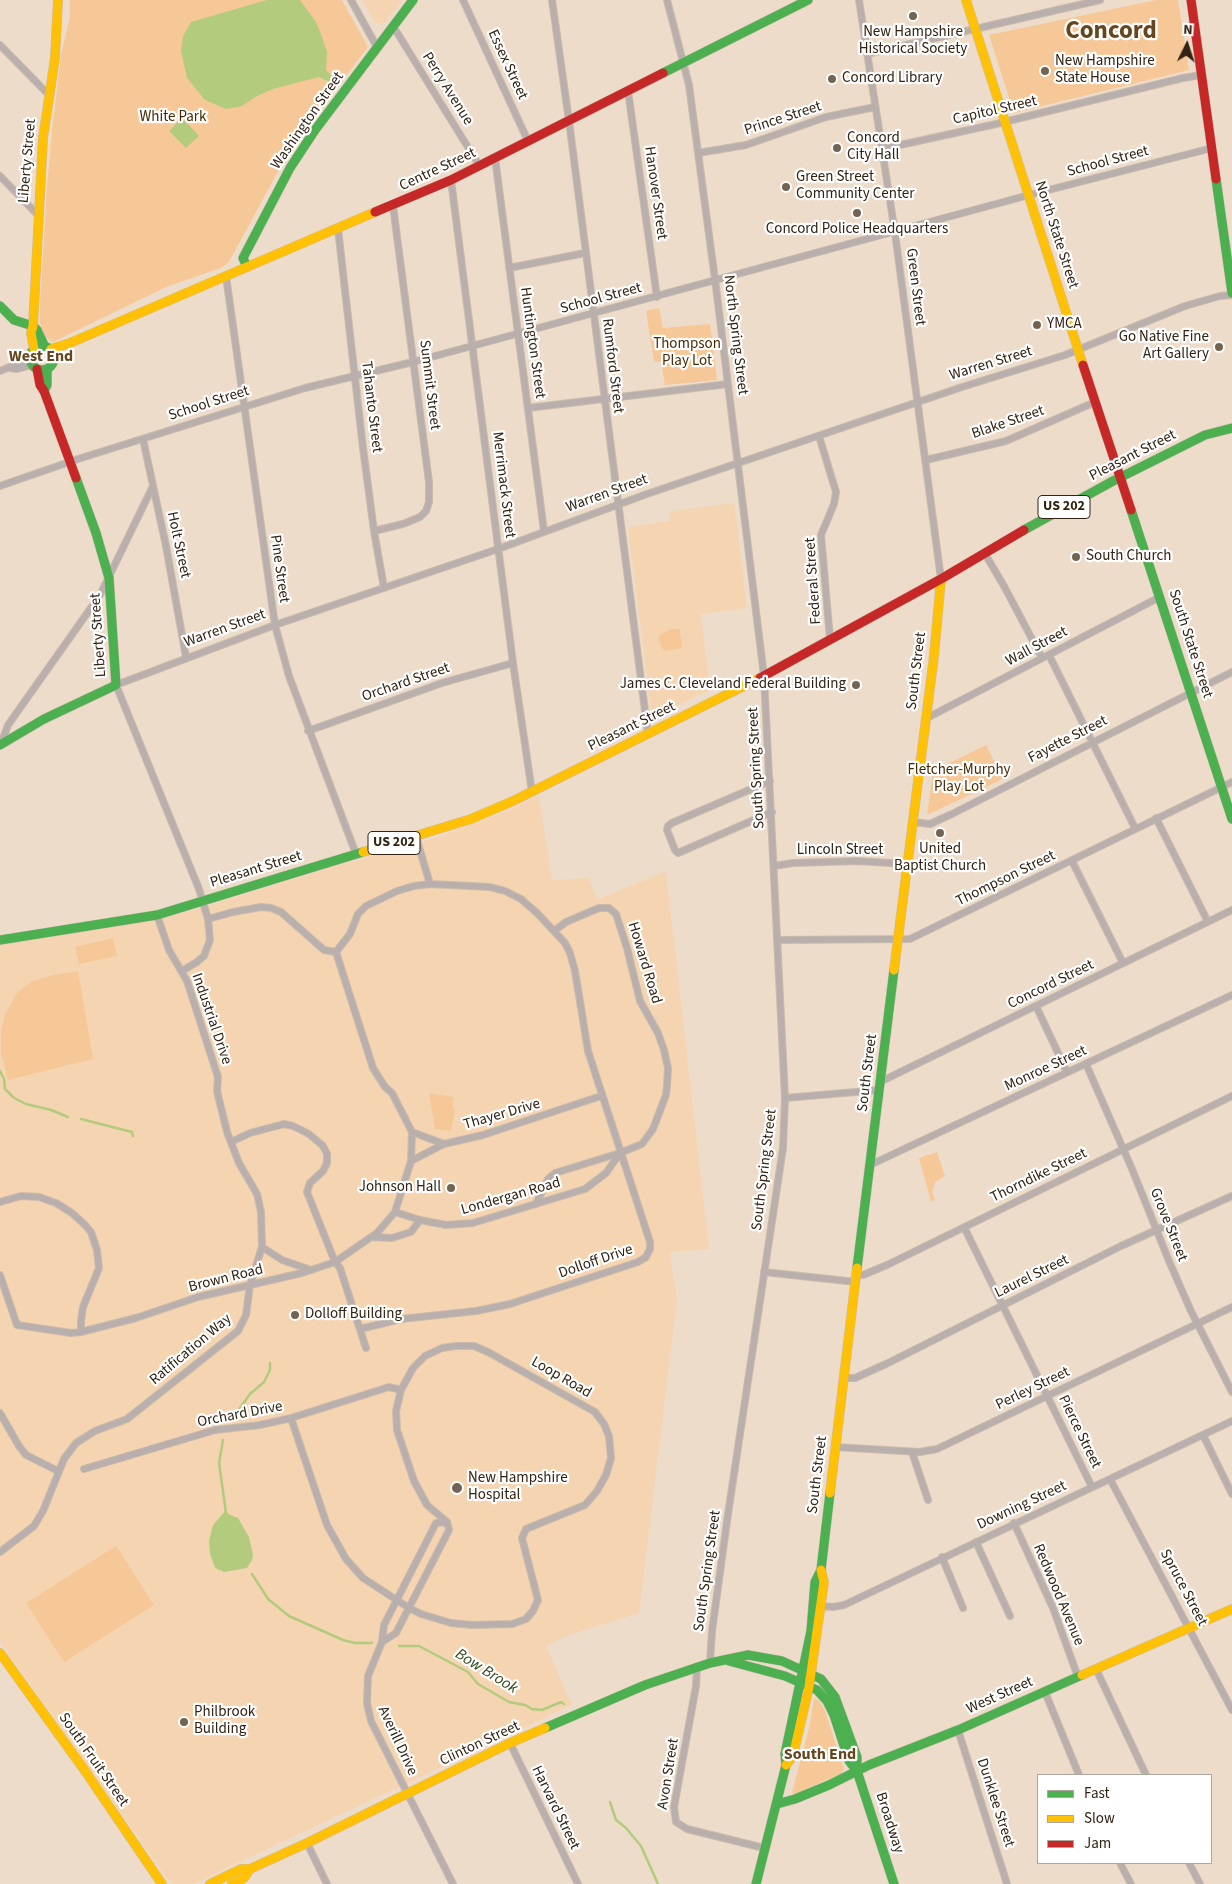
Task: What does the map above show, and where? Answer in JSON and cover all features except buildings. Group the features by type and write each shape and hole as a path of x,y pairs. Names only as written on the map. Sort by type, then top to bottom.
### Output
{"street":[{"name":"Liberty Street","path":"34,349 31,333 33,326 42,138 55,58 58,0"},
{"path":"351,0 377,47"},
{"name":"Washington Street","path":"247,267 243,258 290,168 315,130 412,0"},
{"name":"Essex Street","path":"463,0 528,141"},
{"name":"Rumford Street","path":"552,0 648,734"},
{"name":"North Spring Street","path":"667,0 689,85 716,281 764,676"},
{"name":"Centre Street","path":"47,347 66,342 70,343 338,230 451,180 808,0"},
{"name":"Green Street","path":"858,0 895,233 941,579"},
{"name":"North State Street","path":"966,0 1078,350 1121,477"},
{"path":"867,54 1100,0"},
{"path":"1191,0 1232,294"},
{"name":"Perry Avenue","path":"393,26 479,166"},
{"path":"0,45 48,94"},
{"name":"Capitol Street","path":"882,149 1201,75"},
{"name":"Hanover Street","path":"628,91 657,297"},
{"name":"Prince Street","path":"698,153 746,145 826,117 875,107"},
{"name":"School Street","path":"0,486 143,438 305,388 413,362 895,233 1028,195 1212,148"},
{"name":"Huntington Street","path":"495,158 544,531"},
{"path":"0,176 38,214"},
{"name":"Merrimack Street","path":"451,180 513,663 532,792"},
{"name":"Summit Street","path":"374,531 420,517 426,511 430,502 393,206"},
{"name":"Tahanto Street","path":"338,230 354,377 374,531 384,588"},
{"path":"509,268 585,253"},
{"name":"Pine Street","path":"226,276 276,625 289,676 308,731 356,854"},
{"name":"Warren Street","path":"0,744 44,719 116,685 186,657 917,402 1078,350 1185,306 1232,294"},
{"path":"0,306 14,320 33,326 37,330 40,341 55,358 53,365 47,369 33,364 0,371"},
{"name":"Centre Street","path":"55,358 70,343"},
{"path":"33,364 34,349 47,347"},
{"name":"Liberty Street","path":"33,364 96,533 109,578 116,685 208,920 210,940 204,956 182,971"},
{"name":"Liberty Street","path":"44,391 47,385 47,369"},
{"path":"528,408 728,384"},
{"name":"Blake Street","path":"926,460 1006,441 1095,402"},
{"name":"Pleasant Street","path":"0,940 157,915 471,819 532,792 764,676 941,579 1049,515 1121,477 1205,435 1232,428"},
{"name":"Federal Street","path":"819,436 836,492 834,504 821,535 830,639"},
{"name":"Holt Street","path":"143,438 166,546 186,657"},
{"name":"South State Street","path":"1121,477 1232,819"},
{"path":"0,744 8,726 100,595 153,486"},
{"path":"985,554 1042,658"},
{"name":"South Street","path":"786,1765 793,1756 810,1687 807,1673 816,1582 821,1570 941,579"},
{"name":"Wall Street","path":"925,719 1160,597"},
{"path":"1049,654 1135,828"},
{"name":"Orchard Street","path":"308,731 442,683 513,663"},
{"name":"Fayette Street","path":"913,822 930,824 1232,672"},
{"name":"South Spring Street","path":"710,1663 712,1631 728,1514 783,1148 785,1098 764,676"},
{"path":"770,781 730,797 668,826 670,841 678,853 772,812"},
{"name":"Thompson Street","path":"777,940 910,939 1232,782"},
{"path":"1156,818 1208,922"},
{"path":"416,837 430,884"},
{"path":"1072,860 1123,963"},
{"name":"Lincoln Street","path":"774,866 793,863 857,861 907,864"},
{"name":"Dolloff Drive","path":"336,952 350,934 358,914 366,906 397,891 430,884 474,885 504,891 521,899 530,907 565,943 570,953 575,971 585,1039 601,1096 650,1242 650,1249 646,1257 630,1265 510,1304 476,1311 401,1319 360,1329"},
{"path":"208,920 233,912 261,907 271,908 281,912 324,950 336,952 373,1068 385,1087 392,1094 412,1132 444,1144"},
{"name":"Howard Road","path":"554,931 566,922 600,908 609,908 616,914 628,948 640,1001 658,1033 664,1050 668,1068 668,1086 653,1129 642,1144 620,1153"},
{"name":"Concord Street","path":"785,1098 880,1086 1036,1006 1232,910"},
{"name":"Industrial Drive","path":"157,915 169,950 187,981 218,1077"},
{"name":"Monroe Street","path":"870,1165 1232,995"},
{"path":"1036,1006 1067,1072"},
{"name":"Grove Street","path":"1086,1064 1169,1261 1232,1392"},
{"name":"Ratification Way","path":"0,1552 34,1526 43,1511 58,1471 69,1450 76,1443 95,1431 127,1419 238,1331 246,1315 250,1285 262,1247 261,1212 257,1194 239,1163 231,1142 217,1091 218,1077"},
{"name":"Thayer Drive","path":"411,1161 444,1144 483,1135 601,1096"},
{"name":"Thorndike Street","path":"764,1272 856,1278 964,1228 1232,1096"},
{"path":"231,1142 250,1133 284,1124 309,1134 323,1146 327,1154 327,1163 324,1171 310,1184 308,1192 335,1262 340,1268 366,1348"},
{"name":"Brown Road","path":"0,1275 17,1325 58,1332 81,1332 138,1317 198,1297 311,1270 335,1262 378,1233 395,1212 411,1161 412,1132"},
{"path":"536,1204 548,1179 555,1173 620,1153"},
{"name":"Londergan Road","path":"395,1212 420,1220 446,1225 473,1223 585,1188 606,1173 620,1153"},
{"path":"0,1202 21,1196 39,1198 56,1203 72,1213 91,1232 98,1251 99,1268 84,1307 81,1332"},
{"name":"Laurel Street","path":"844,1378 855,1378 869,1372 1002,1305 1232,1196"},
{"path":"372,1237 392,1238 411,1232 420,1220"},
{"name":"Pierce Street","path":"964,1228 1092,1487"},
{"path":"262,1247 282,1260 311,1270"},
{"name":"Perley Street","path":"835,1447 912,1452 937,1449 1232,1307"},
{"name":"Loop Road","path":"292,1418 333,1539 346,1559 363,1578 409,1608 421,1614 451,1623 472,1625 512,1624 526,1619 533,1611 538,1600 522,1538 526,1529 585,1505 597,1491 606,1475 611,1458 609,1436 595,1412 474,1346 442,1348 425,1356 413,1368 401,1390"},
{"name":"Orchard Drive","path":"84,1470 215,1430 260,1425 292,1418 389,1387 401,1390"},
{"path":"401,1390 396,1411 397,1430 406,1461 414,1481 428,1505 447,1522"},
{"path":"0,1413 26,1455 58,1471"},
{"name":"Downing Street","path":"821,1606 833,1607 844,1605 1232,1421"},
{"path":"1203,1434 1232,1494"},
{"path":"912,1452 928,1500"},
{"name":"Spruce Street","path":"1110,1479 1232,1710"},
{"name":"Averill Drive","path":"382,1642 396,1633 449,1530 447,1522 436,1523 384,1625 382,1642 368,1676 366,1703 372,1721 453,1884"},
{"name":"Redwood Avenue","path":"1014,1523 1053,1608 1078,1676"},
{"path":"976,1542 1010,1616"},
{"path":"942,1557 963,1608"},
{"name":"South Street","path":"756,1884 786,1765 785,1754 800,1683 807,1673 821,1606 824,1582 821,1570"},
{"name":"West Street","path":"777,1804 807,1794 889,1756 958,1730 1232,1609"},
{"name":"South Fruit Street","path":"0,1653 83,1768 162,1884"},
{"name":"Clinton Street","path":"210,1884 242,1869 250,1869 307,1843 408,1792 510,1744 645,1685 710,1663 748,1655 782,1661 807,1673"},
{"name":"Clinton Street","path":"728,1660 785,1676 800,1683"},
{"name":"Avon Street","path":"697,1667 696,1686 674,1807 676,1822 687,1828 764,1848"},
{"path":"1096,1669 1146,1774"},
{"name":"Broadway","path":"807,1673 821,1679 835,1698 843,1715 857,1757 857,1771 894,1884"},
{"name":"Broadway","path":"800,1683 817,1690 827,1701 834,1715 848,1761 857,1771"},
{"path":"1045,1692 1079,1774"},
{"name":"Dunklee Street","path":"958,1730 1007,1884"},
{"name":"Harvard Street","path":"510,1744 578,1884"},
{"path":"307,1843 326,1884"},
{"path":"1120,1864 1130,1884"},
{"path":"1190,1864 1200,1884"},
{"name":"Clinton Street","path":"232,1884 244,1878 250,1869"}],"shaded area":[{"path":"267,0 300,0 316,22 327,52 326,70 335,79 332,83 319,77 273,89 255,97 242,106 226,109 205,100 187,78 181,51 183,36 191,22"},
{"path":"362,0 402,0 385,22 381,24 375,22"},
{"path":"182,118 199,136 186,148 169,131"},
{"path":"734,503 747,608 701,614 710,690 652,717 628,527 670,521 669,514 674,511"},
{"path":"539,796 552,880 589,878 597,900 666,871 709,1249 670,1252 677,1300 639,1613 569,1635 546,1646 572,1705 193,1884 173,1884 163,1873 0,1642 0,945 150,921 197,909 438,837 507,811"},
{"path":"225,1511 238,1518 249,1537 253,1555 247,1568 224,1572 215,1568 210,1554 209,1541 213,1525"}],"green space":[{"name":"White Park","path":"70,0 342,0 368,47 308,125 282,164 229,262 221,268 166,287 53,342 45,337 42,329 40,323 40,304 52,131 61,55 70,16"},
{"path":"1156,0 1178,0 1189,70 1014,113 989,35"},
{"name":"Thompson Play Lot","path":"659,308 663,328 710,324 717,380 665,385 661,362 654,362 646,311"},
{"path":"671,629 679,629 682,648 664,651 658,639 660,635"},
{"name":"Fletcher-Murphy Play Lot","path":"986,745 1003,779 927,815 933,771"},
{"path":"113,938 117,956 79,964 75,947"},
{"path":"78,971 93,1059 8,1080 1,1053 1,1032 5,1014 17,993 31,982 49,976"},
{"path":"429,1093 454,1097 453,1108 455,1109 451,1131 435,1129"},
{"path":"937,1152 945,1176 935,1182 932,1192 935,1200 931,1202 919,1158"},
{"path":"116,1546 154,1605 64,1662 26,1603"},
{"path":"814,1698 819,1701 825,1711 844,1770 842,1773 795,1794 792,1793 810,1724"}],"waterway":[{"name":"Bow Brook","path":"0,1071 4,1079 5,1089 14,1098 26,1104 51,1110 68,1117"},
{"name":"Bow Brook","path":"81,1119 132,1132 133,1136"},
{"name":"Bow Brook","path":"232,1419 250,1394 264,1382 270,1370 270,1363"},
{"name":"Bow Brook","path":"223,1440 219,1463 226,1513"},
{"name":"Bow Brook","path":"252,1574 268,1599 289,1616 343,1640 355,1643 372,1643"},
{"name":"Bow Brook","path":"399,1646 419,1646 468,1672 478,1684 509,1702 542,1710 561,1702 564,1704"},
{"name":"Bow Brook","path":"610,1802 616,1820 626,1828 641,1846 658,1884"}],"traffic: fast":[{"path":"247,267 243,258 290,168 315,130 413,0"},
{"path":"663,73 808,0"},
{"path":"1216,179 1232,293"},
{"path":"0,306 14,320 33,326"},
{"path":"33,326 44,345"},
{"path":"37,346 47,346 54,353 54,358 54,363 47,370 37,370 30,363 30,353 37,346"},
{"path":"44,391 47,385 47,369"},
{"path":"1024,530 1113,481 1205,435 1232,428"},
{"path":"0,745 44,719 116,685 109,578 96,533 76,478"},
{"path":"1131,510 1232,819"},
{"path":"0,940 157,915 363,852"},
{"path":"857,1268 894,970"},
{"path":"756,1884 786,1765 785,1754 811,1631 815,1582 821,1570 830,1493"},
{"path":"545,1728 645,1685 710,1663 748,1655 782,1661 821,1679 835,1697 857,1757 857,1771 894,1884"},
{"path":"729,1661 785,1676 817,1690 827,1701 834,1715 849,1761 857,1771"},
{"path":"777,1804 829,1785 869,1765 958,1730 1082,1675"}],"traffic: slow":[{"path":"34,349 31,333 33,326 43,138 55,58 58,0"},
{"path":"966,0 1083,365"},
{"path":"51,349 70,343 375,212"},
{"path":"894,970 934,656 941,579"},
{"path":"363,852 471,819 513,801 760,678"},
{"path":"830,1493 857,1268"},
{"path":"786,1765 793,1756 809,1687 824,1582 821,1570"},
{"path":"1082,1675 1232,1609"},
{"path":"0,1653 83,1768 162,1884"},
{"path":"210,1884 241,1869 250,1869 307,1843 510,1743 545,1728"},
{"path":"232,1884 244,1878 250,1869"}],"traffic: jam":[{"path":"1191,0 1216,179"},
{"path":"375,212 451,180 663,73"},
{"path":"1083,365 1131,510"},
{"path":"37,369 40,385 44,391 76,478"},
{"path":"760,678 941,579 1024,530"}],"place":[{"name":"New Hampshire Historical Society","path":"913,16"},
{"name":"New Hampshire State House","path":"1045,71"},
{"name":"Concord Library","path":"832,79"},
{"name":"Concord City Hall","path":"837,148"},
{"name":"Green Street Community Center","path":"786,187"},
{"name":"Concord Police Headquarters","path":"857,213"},
{"name":"YMCA","path":"1037,325"},
{"name":"Go Native Fine Art Gallery","path":"1219,347"},
{"name":"South Church","path":"1076,557"},
{"name":"James C. Cleveland Federal Building","path":"856,685"},
{"name":"United Baptist Church","path":"940,833"},
{"name":"Johnson Hall","path":"451,1188"},
{"name":"Dolloff Building","path":"295,1315"},
{"name":"New Hampshire Hospital","path":"457,1488"},
{"name":"Philbrook Building","path":"184,1722"}],"district":[{"name":"Concord","path":"1111,33"},
{"name":"West End","path":"41,357"},
{"name":"South End","path":"820,1755"}]}
